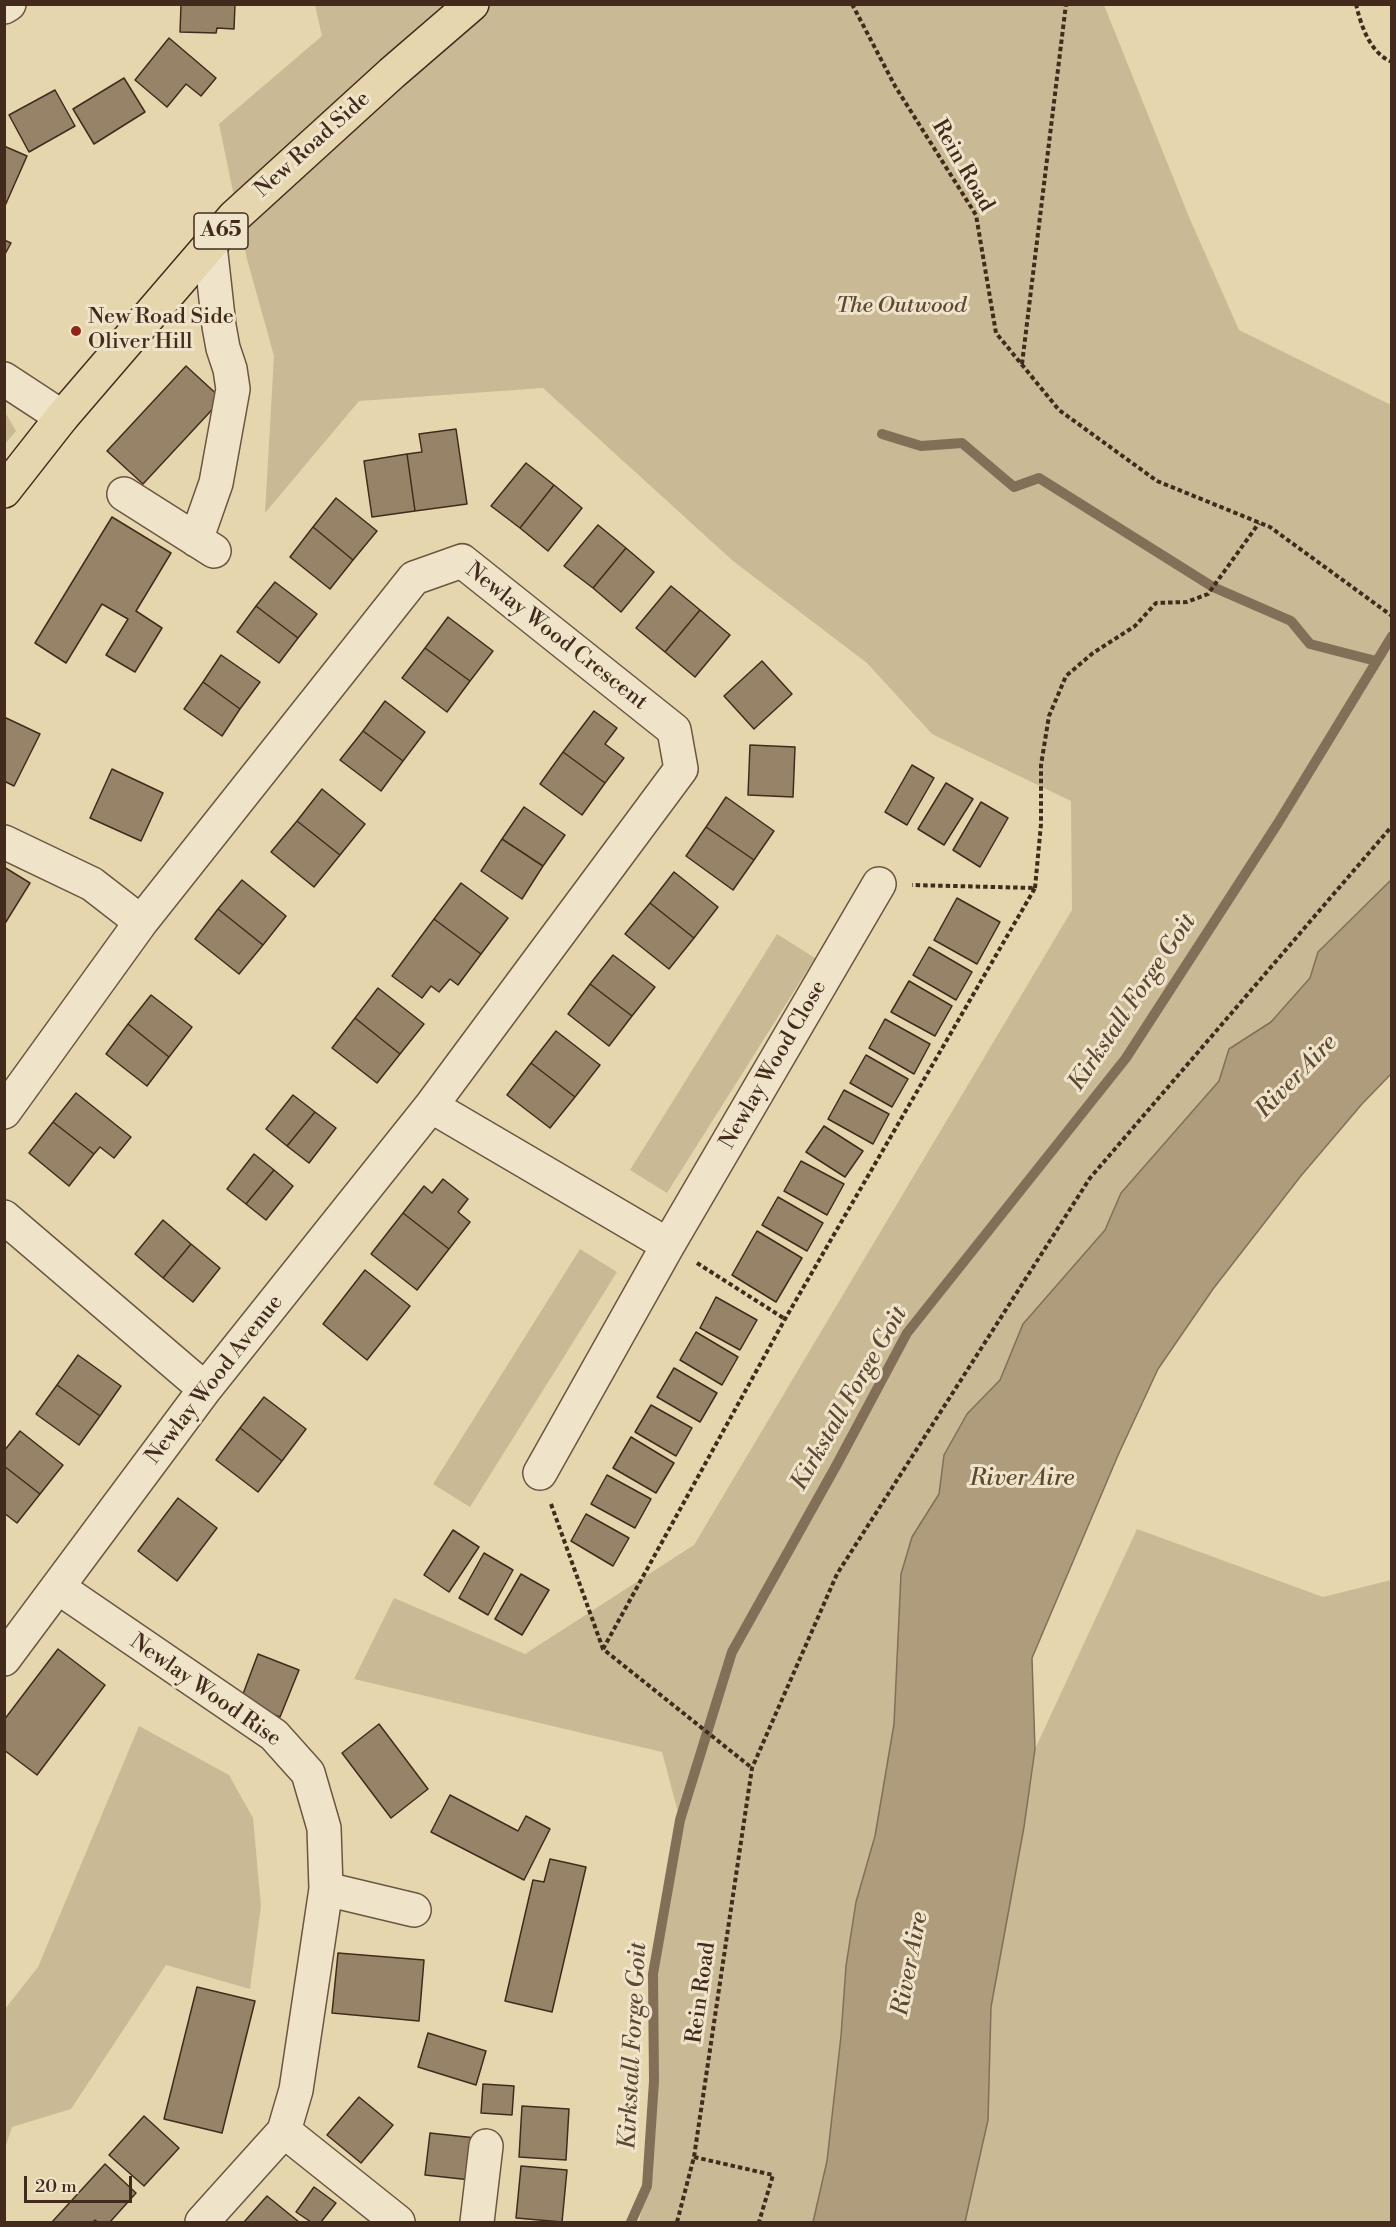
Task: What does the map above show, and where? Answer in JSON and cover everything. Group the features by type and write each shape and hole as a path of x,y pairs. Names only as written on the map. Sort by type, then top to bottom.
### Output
{"main road":[{"name":"New Road Side","path":"4,491 62,417 234,217 392,73 472,4"}],"street":[{"path":"4,7 9,4"},
{"path":"124,494 205,546 233,389 219,326 210,244"},
{"path":"4,379 62,417"},
{"name":"Newlay Wood Crescent","path":"141,922 414,578 462,561 674,729 681,769 431,1106"},
{"path":"4,842 92,884 141,922 4,1112"},
{"name":"Newlay Wood Close","path":"540,1473 668,1245 879,884"},
{"path":"431,1106 668,1245"},
{"name":"Newlay Wood Avenue","path":"4,1659 205,1389 431,1106"},
{"path":"4,1217 205,1389"},
{"name":"Newlay Wood Rise","path":"59,1588 274,1735 308,1773 324,1828 327,1889 296,2090 284,2131 202,2223"},
{"path":"327,1889 414,1910"},
{"path":"284,2131 398,2223"},
{"path":"477,2223 486,2146"}],"path":[{"name":"Rein Road","path":"852,4 895,86 976,215 996,333 1059,410 1157,482 1270,527 1392,616"},
{"path":"1022,364 1066,4"},
{"path":"1356,4 1362,28 1382,58 1392,62"},
{"path":"603,1649 785,1319 1035,888 1041,824 1041,765 1049,716 1066,676 1093,653 1135,626 1156,603 1187,602 1208,594 1259,523"},
{"name":"Rein Road","path":"677,2223 694,2157 752,1768 837,1574 1090,1178 1392,826"},
{"path":"879,884 1035,888"},
{"path":"668,1245 785,1319"},
{"path":"540,1473 603,1649 752,1768"},
{"path":"694,2157 773,2175 759,2223"}],"green space":[{"name":"The Outwood","path":"315,5 1104,5 1189,217 1239,330 1391,405 1391,880 1318,952 1310,978 1271,1022 1229,1049 1219,1081 1121,1192 1105,1230 1023,1324 1000,1380 967,1414 944,1455 939,1494 912,1537 894,1724 875,1836 856,1902 846,1966 841,2036 827,2161 813,2222 639,2222 647,2186 654,2081 653,1974 680,1820 662,1752 354,1679 394,1598 525,1654 694,1545 1072,910 1071,801 932,734 867,663 733,561 543,388 359,401 265,513 274,356 247,259 219,124 322,36"},
{"path":"5,412 16,431 5,444"},
{"path":"777,934 815,958 667,1193 630,1170"},
{"path":"580,1249 617,1272 470,1507 433,1484"},
{"path":"1137,1529 1323,1597 1391,1580 1391,2222 965,2222 988,2120 991,2007 1024,1827 1035,1749"},
{"path":"139,1726 229,1775 253,1818 261,1906 250,1989 166,1965 71,2109 12,2127 5,2148 5,2009 38,1967"}],"water":[{"name":"River Aire","path":"1391,880 1391,1074 1362,1104 1300,1177 1213,1289 1158,1369 1119,1453 1032,1658 1035,1749 1024,1827 991,2007 988,2120 965,2222 813,2222 827,2161 841,2036 846,1966 856,1902 875,1836 894,1724 901,1574 912,1537 939,1494 944,1455 967,1414 1000,1380 1023,1324 1105,1230 1121,1193 1219,1081 1229,1049 1271,1022 1310,978 1318,952"}],"building":[{"path":"181,4 235,4 234,29 217,28 216,33 180,32"},
{"path":"169,38 216,78 201,96 186,84 167,107 135,80"},
{"path":"124,78 145,112 94,144 73,109"},
{"path":"55,90 75,126 29,152 9,115"},
{"path":"4,146 27,156 4,208"},
{"path":"4,240 11,243 4,256"},
{"path":"186,366 222,399 143,484 107,451"},
{"path":"456,429 467,504 415,511 407,454 422,452 419,434"},
{"path":"407,454 415,511 372,517 364,461"},
{"path":"526,463 554,485 520,528 491,506"},
{"path":"554,485 582,508 548,551 520,528"},
{"path":"336,498 377,531 353,560 313,527"},
{"path":"112,517 171,553 136,611 162,628 135,672 106,655 128,619 102,604 66,663 35,643"},
{"path":"598,525 626,548 593,588 564,566"},
{"path":"313,527 353,560 330,589 290,557"},
{"path":"626,548 654,572 621,612 593,588"},
{"path":"275,582 317,614 298,638 256,606"},
{"path":"671,586 700,610 665,652 636,628"},
{"path":"256,606 298,638 279,663 237,632"},
{"path":"700,610 730,635 695,677 665,652"},
{"path":"448,617 493,651 470,681 425,648"},
{"path":"425,648 470,681 447,712 402,678"},
{"path":"221,655 260,682 240,709 203,682"},
{"path":"762,661 792,694 754,729 724,696"},
{"path":"203,682 240,709 222,736 184,709"},
{"path":"385,701 425,732 403,761 363,731"},
{"path":"594,711 617,728 605,744 624,758 605,783 563,752"},
{"path":"4,717 40,734 14,786 4,781"},
{"path":"363,731 403,761 381,791 340,760"},
{"path":"750,745 795,747 793,797 748,795"},
{"path":"563,752 605,783 582,815 540,784"},
{"path":"912,765 934,778 907,825 885,812"},
{"path":"112,769 163,793 141,841 90,818"},
{"path":"946,783 973,799 944,845 918,829"},
{"path":"322,789 365,824 340,855 297,821"},
{"path":"726,797 774,831 754,860 706,827"},
{"path":"981,802 1008,818 980,867 953,850"},
{"path":"524,807 565,835 543,866 502,839"},
{"path":"297,821 340,855 314,887 271,852"},
{"path":"706,827 754,860 733,890 686,856"},
{"path":"502,839 543,866 522,899 481,871"},
{"path":"4,867 30,883 4,925"},
{"path":"674,872 718,907 694,938 650,903"},
{"path":"242,880 286,916 263,945 218,909"},
{"path":"461,883 508,918 481,954 434,919"},
{"path":"957,898 1000,922 977,964 934,940"},
{"path":"650,903 694,938 669,969 625,934"},
{"path":"218,909 263,945 239,974 195,939"},
{"path":"434,919 481,954 458,985 450,979 439,992 431,986 422,998 392,976"},
{"path":"929,947 972,972 956,1000 913,975"},
{"path":"613,955 655,987 632,1016 590,984"},
{"path":"909,981 952,1006 935,1036 891,1012"},
{"path":"590,984 632,1016 609,1046 568,1014"},
{"path":"378,988 424,1024 400,1054 355,1018"},
{"path":"151,995 192,1027 169,1057 128,1024"},
{"path":"355,1018 400,1054 377,1083 332,1048"},
{"path":"885,1019 930,1044 914,1074 869,1048"},
{"path":"128,1024 169,1057 147,1086 106,1054"},
{"path":"556,1031 600,1065 575,1097 531,1063"},
{"path":"866,1055 908,1079 892,1107 850,1083"},
{"path":"531,1063 575,1097 550,1128 507,1095"},
{"path":"844,1090 889,1114 873,1144 828,1119"},
{"path":"76,1093 131,1137 114,1158 100,1147 94,1154 53,1122"},
{"path":"293,1095 315,1112 287,1146 266,1129"},
{"path":"315,1112 336,1128 309,1163 287,1146"},
{"path":"53,1122 94,1154 69,1186 29,1153"},
{"path":"824,1126 863,1151 845,1177 806,1152"},
{"path":"254,1154 274,1170 246,1204 227,1189"},
{"path":"801,1161 844,1184 827,1215 784,1191"},
{"path":"274,1170 293,1186 266,1220 246,1204"},
{"path":"443,1179 468,1199 458,1212 470,1222 449,1249 403,1213 424,1186 432,1193"},
{"path":"778,1197 823,1223 807,1251 762,1225"},
{"path":"403,1213 449,1249 417,1290 371,1254"},
{"path":"163,1220 191,1244 163,1278 135,1254"},
{"path":"757,1231 802,1258 776,1302 732,1275"},
{"path":"191,1244 220,1268 193,1302 163,1278"},
{"path":"365,1270 410,1306 367,1360 323,1324"},
{"path":"716,1297 757,1320 740,1350 700,1328"},
{"path":"696,1332 738,1357 722,1385 680,1360"},
{"path":"78,1355 121,1386 100,1416 57,1385"},
{"path":"674,1368 717,1393 700,1422 657,1397"},
{"path":"57,1385 100,1416 79,1445 36,1414"},
{"path":"264,1397 306,1429 282,1461 240,1428"},
{"path":"651,1405 692,1428 676,1456 635,1432"},
{"path":"240,1428 282,1461 258,1492 216,1460"},
{"path":"20,1431 63,1465 40,1494 4,1466 4,1451"},
{"path":"631,1437 674,1463 656,1493 613,1468"},
{"path":"4,1466 40,1494 17,1523 4,1513"},
{"path":"607,1475 651,1499 635,1528 591,1504"},
{"path":"178,1498 217,1528 177,1581 138,1551"},
{"path":"586,1514 629,1538 613,1566 571,1541"},
{"path":"453,1530 479,1547 449,1592 424,1575"},
{"path":"484,1553 513,1570 488,1615 459,1598"},
{"path":"521,1574 549,1590 522,1635 495,1619"},
{"path":"58,1649 105,1685 37,1775 4,1750 4,1720"},
{"path":"258,1654 299,1670 280,1717 240,1702"},
{"path":"379,1724 428,1789 391,1818 342,1753"},
{"path":"450,1795 518,1831 526,1816 550,1829 524,1880 431,1832"},
{"path":"550,1859 586,1867 552,2012 505,2001 533,1880 544,1882"},
{"path":"338,1953 424,1960 419,2021 332,2013"},
{"path":"197,1987 255,2001 222,2133 164,2119"},
{"path":"428,2033 486,2051 476,2085 418,2067"},
{"path":"483,2084 514,2086 512,2115 481,2113"},
{"path":"359,2097 393,2125 361,2163 327,2135"},
{"path":"522,2106 569,2109 566,2160 519,2157"},
{"path":"144,2116 179,2148 144,2186 109,2155"},
{"path":"430,2133 476,2138 471,2180 425,2175"},
{"path":"105,2164 136,2193 110,2222 95,2220 93,2222 52,2222"},
{"path":"521,2166 567,2170 562,2222 516,2218"},
{"path":"314,2187 336,2203 321,2222 311,2222 296,2212"},
{"path":"267,2196 299,2222 244,2222"}],"waterway":[{"path":"882,434 921,446 962,443 1014,487 1039,478 1213,587 1291,621 1310,644 1376,661"},
{"name":"Kirkstall Forge Goit","path":"631,2222 647,2186 654,2081 653,1974 680,1820 732,1652 907,1333 1126,1058 1278,823 1392,636"}],"place":[{"name":"New Road Side Oliver Hill","path":"76,331"}]}
